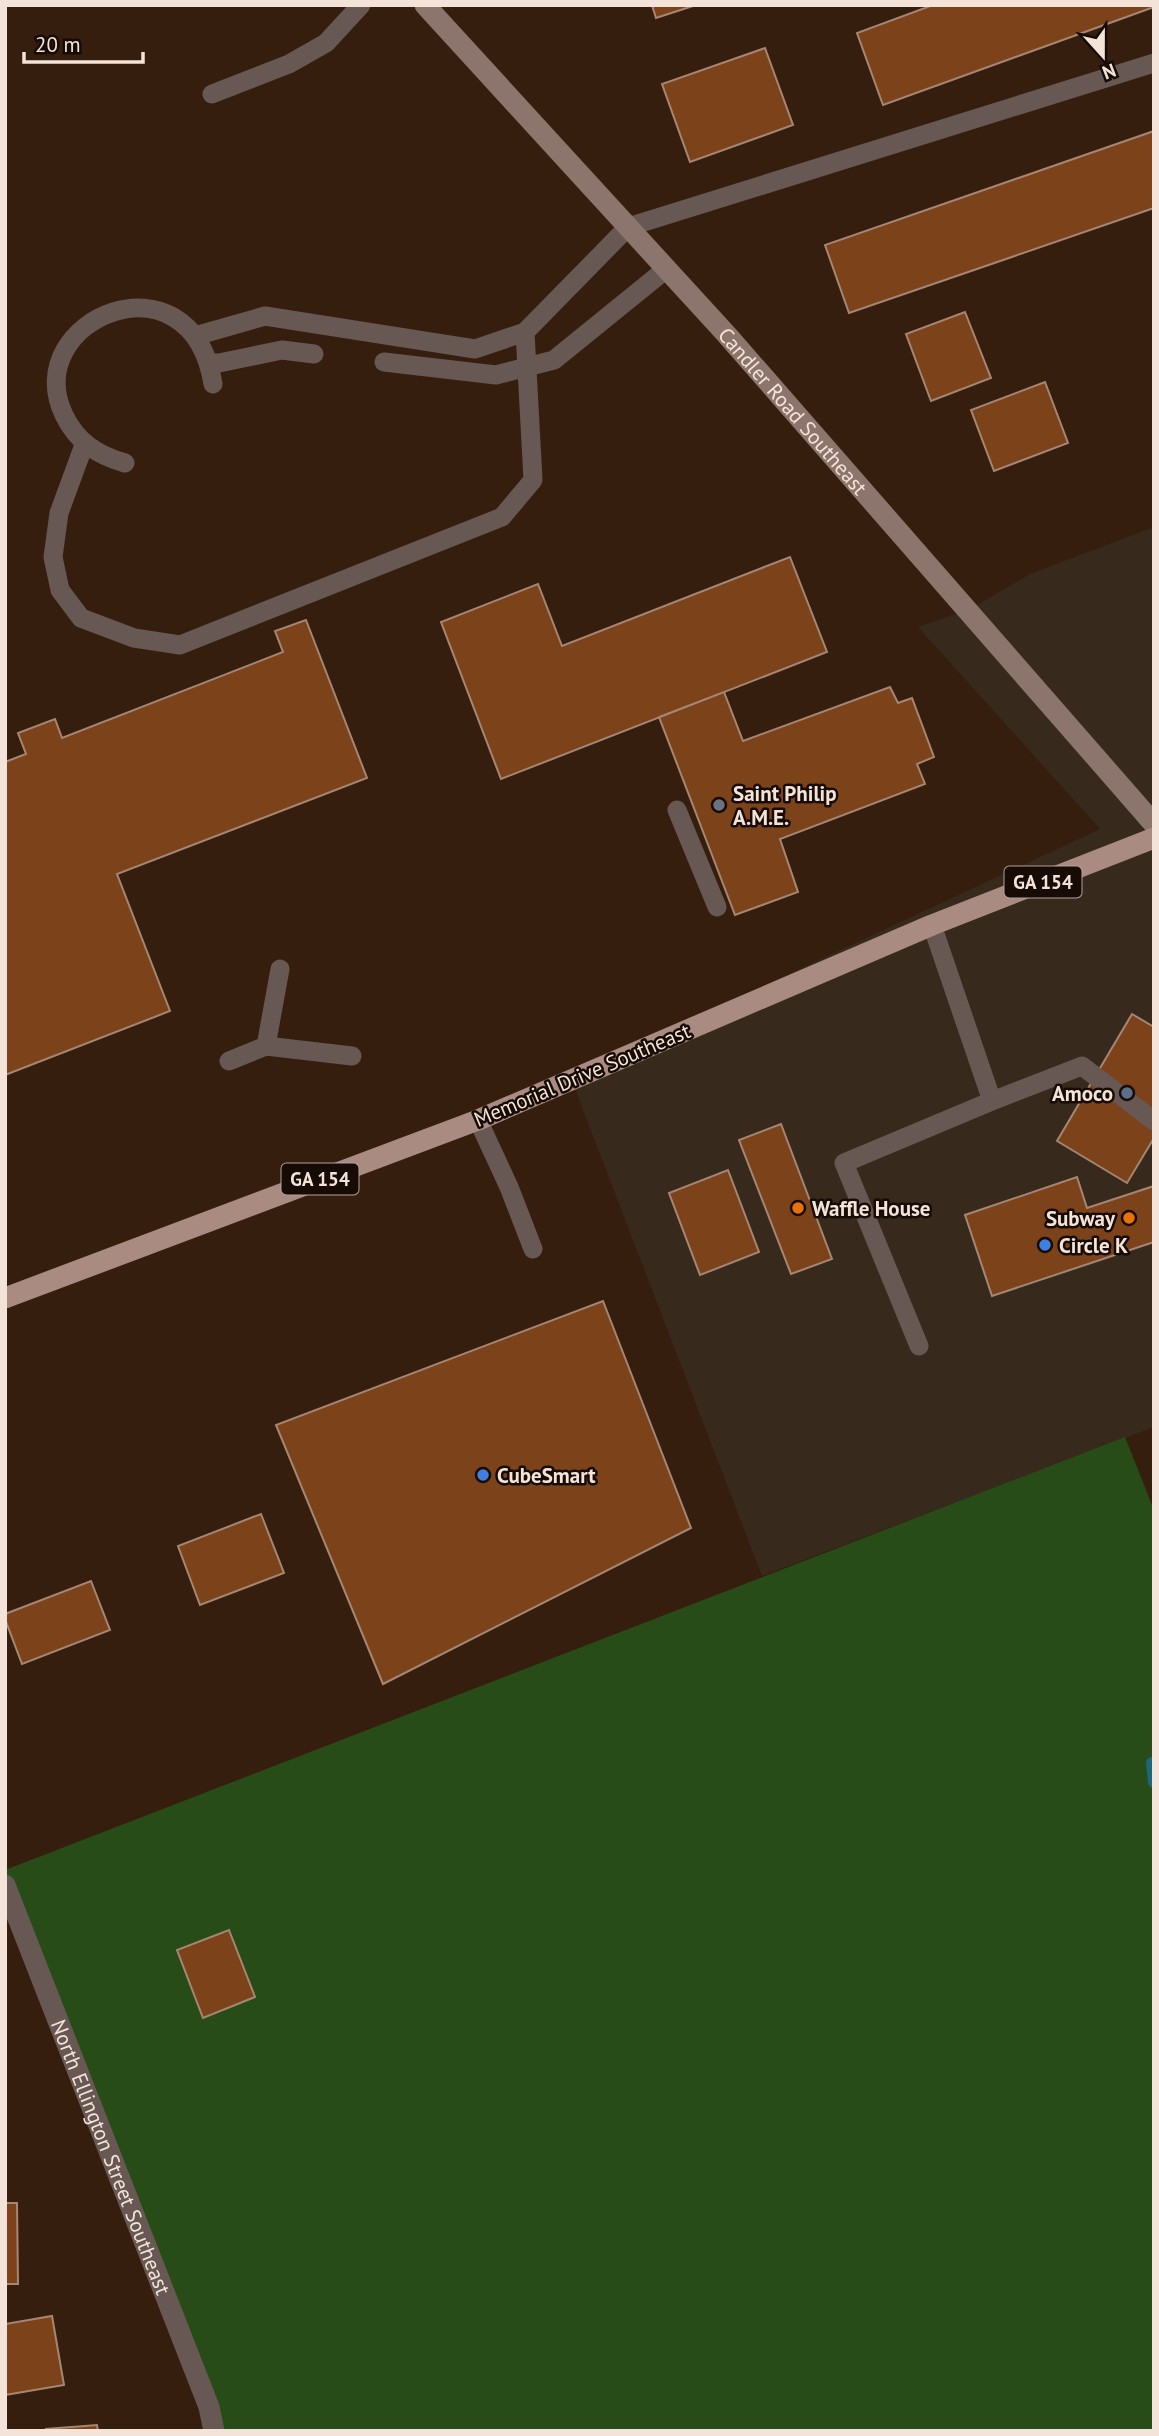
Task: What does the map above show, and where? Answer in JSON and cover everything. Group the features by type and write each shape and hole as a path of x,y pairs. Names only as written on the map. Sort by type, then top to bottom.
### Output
{"main road":[{"name":"Candler Road Southeast","path":"425,5 727,335 1154,824"},
{"name":"Memorial Drive Southeast","path":"5,1298 478,1120 932,926 1154,838"}],"street":[{"name":"North Ellington Street Southeast","path":"5,1885 209,2407 214,2431"}],"lane":[{"path":"212,93 289,64 326,43 361,5"},
{"path":"195,336 265,316 475,349 525,332 628,227 1154,63"},
{"path":"384,362 496,375 554,360 665,270"},
{"path":"125,463 103,457 84,445 70,428 60,408 57,387 60,365 68,344 83,327 102,315 123,309 145,308 166,314 185,326 200,342 209,363 213,384"},
{"path":"84,445 60,513 53,557 60,590 81,618 134,638 180,645 502,517 533,480 525,332"},
{"path":"209,363 282,350 314,354"},
{"path":"677,810 717,907"},
{"path":"932,926 992,1101"},
{"path":"266,1046 280,969"},
{"path":"229,1061 266,1046 352,1056"},
{"path":"919,1346 844,1163 1082,1066 1154,1121"},
{"path":"478,1120 509,1187 533,1249"}],"shaded area":[{"path":"1154,527 1154,1427 762,1576 570,1076 1100,829 918,627 970,609 1030,574"}],"green space":[{"path":"1125,1437 1154,1510 1154,2431 214,2431 5,1891 5,1870"}],"building":[{"path":"652,5 696,5 656,18"},
{"path":"933,5 1154,7 883,105 857,33"},
{"path":"765,48 793,125 690,162 662,84"},
{"path":"1154,131 1154,208 849,313 825,245"},
{"path":"965,312 991,378 931,401 906,334"},
{"path":"1045,382 1068,443 994,471 971,410"},
{"path":"790,557 827,652 501,779 441,622 538,584 562,646"},
{"path":"306,620 367,778 117,874 170,1011 5,1075 5,762 26,754 18,733 55,719 62,738 283,652 275,631"},
{"path":"890,687 898,703 912,698 934,757 917,764 925,784 780,839 798,892 735,915 659,717 724,692 743,741"},
{"path":"1132,1014 1154,1027 1154,1138 1127,1183 1057,1141"},
{"path":"781,1124 832,1259 791,1274 739,1140"},
{"path":"728,1170 759,1252 700,1275 669,1193"},
{"path":"1077,1177 1087,1208 1154,1186 1154,1242 992,1296 965,1215"},
{"name":"CubeSmart","path":"603,1301 691,1528 383,1684 276,1425"},
{"path":"261,1514 284,1573 200,1605 178,1546"},
{"path":"91,1581 110,1630 22,1664 5,1614"},
{"path":"229,1930 255,1997 203,2018 177,1950"},
{"path":"5,2203 17,2203 18,2284 5,2284"},
{"path":"52,2316 64,2385 5,2395 5,2324"},
{"path":"97,2425 98,2431 46,2431 46,2429"}],"waterway":[{"path":"1152,1763 1154,1782"}],"place":[{"name":"Saint Philip A.M.E.","path":"719,805"},
{"name":"Amoco","path":"1127,1093"},
{"name":"Waffle House","path":"798,1208"},
{"name":"Subway","path":"1129,1218"},
{"name":"Circle K","path":"1045,1245"},
{"name":"CubeSmart","path":"483,1475"}]}
